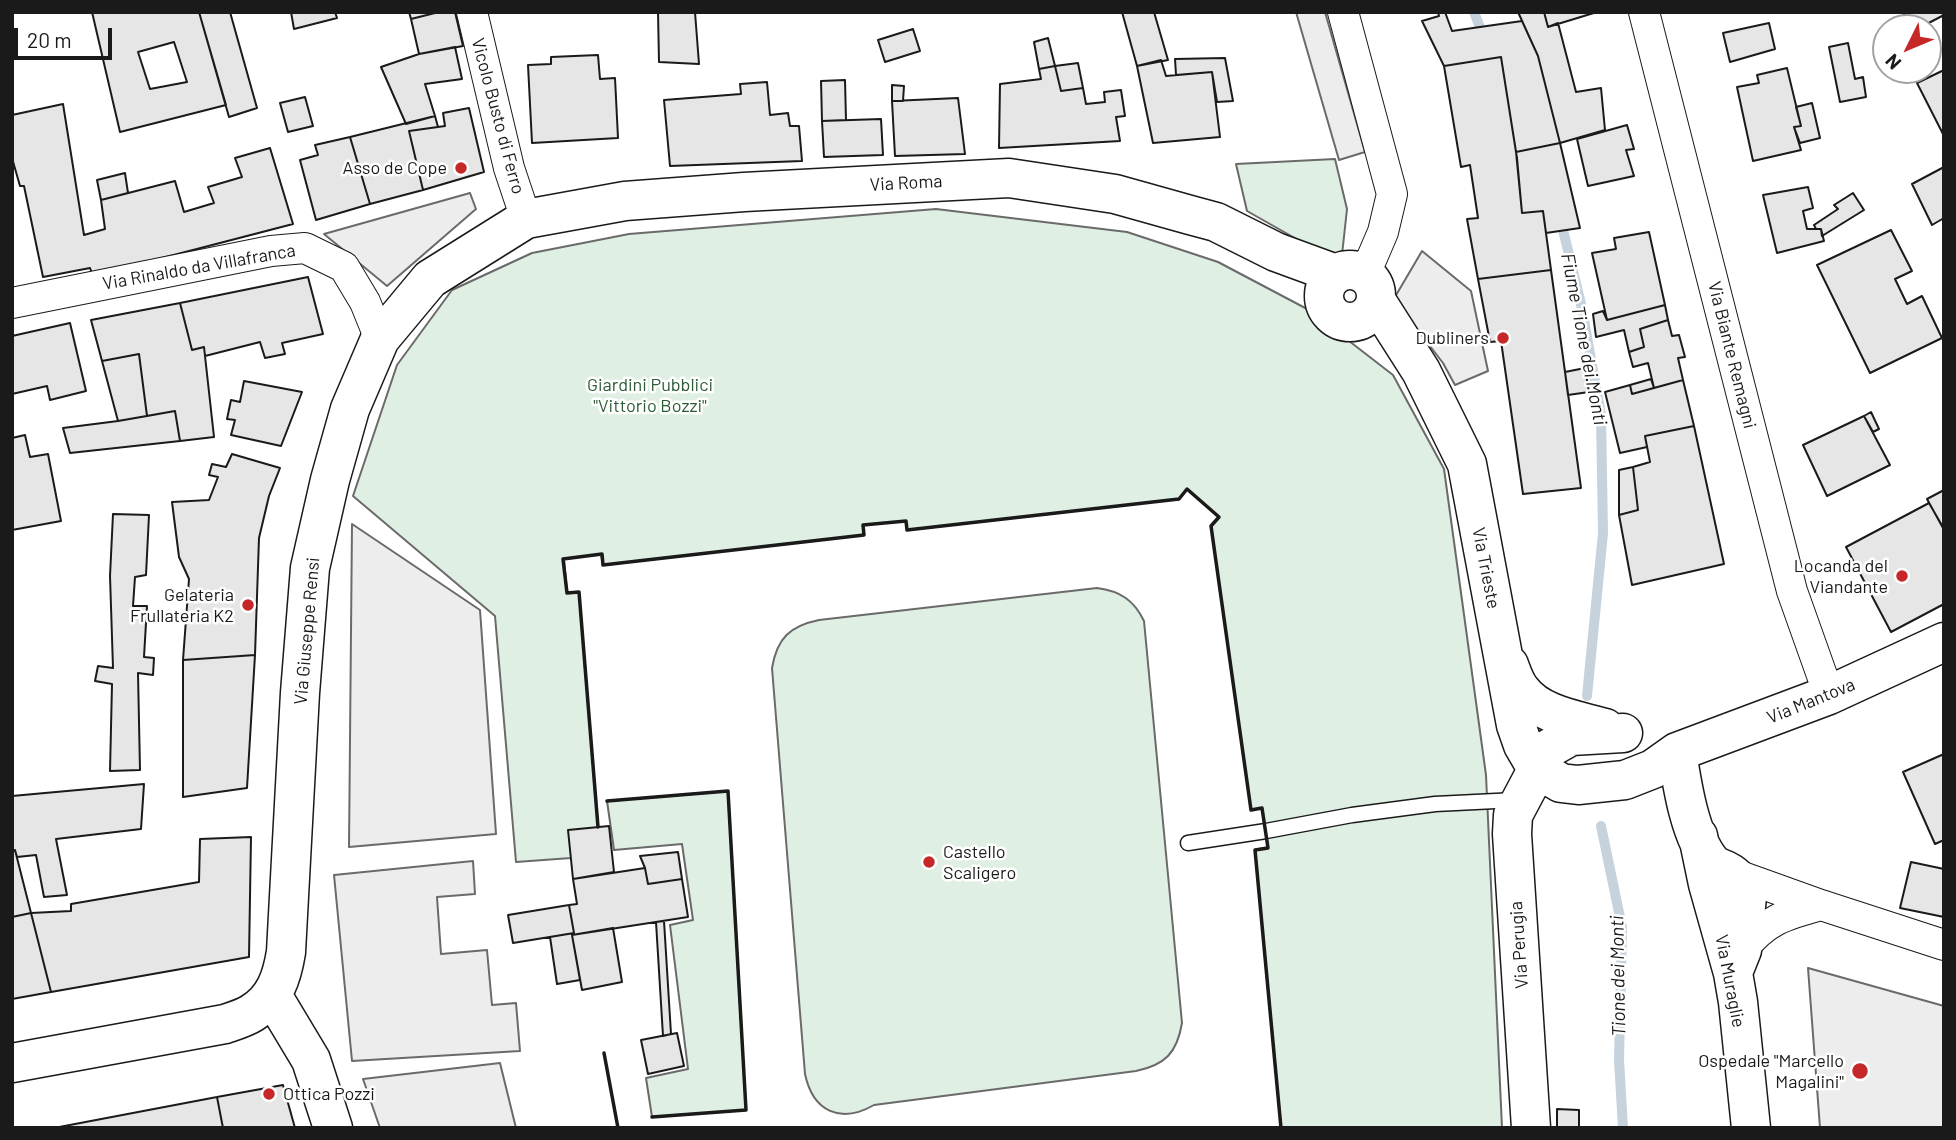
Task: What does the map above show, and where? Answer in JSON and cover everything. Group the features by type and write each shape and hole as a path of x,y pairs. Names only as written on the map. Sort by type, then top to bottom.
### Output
{"street":[{"name":"Vicolo Busto di Ferro","path":"472,12 509,168 526,219"},
{"path":"1343,12 1392,194 1383,232 1351,295"},
{"name":"Via Biante Remagni","path":"1644,12 1792,591 1829,695"},
{"name":"Via Roma","path":"526,219 625,201 744,191 1009,178 1115,194 1216,222 1276,252 1351,295"},
{"name":"Via Giuseppe Rensi","path":"272,995 282,977 286,952 300,693 310,568 350,409 380,339 430,279 526,219"},
{"name":"Via Rinaldo da Villafranca","path":"12,303 271,251 305,248 344,267 365,302 380,339"},
{"name":"Via Trieste","path":"1351,295 1421,371 1467,464 1529,784"},
{"name":"Via Mantova","path":"1529,784 1578,785 1625,780 1653,769 1676,752 1829,695 1944,642"},
{"path":"1502,651 1520,690 1532,702 1555,714 1623,733 1676,752 1685,800 1698,836"},
{"path":"1529,784 1548,749 1571,736 1623,733"},
{"name":"Via Perugia","path":"1529,784 1513,815 1512,834 1531,1128"},
{"name":"Via Muraglie","path":"1698,836 1711,862 1739,881 1747,896 1737,962 1738,1002 1751,1128"},
{"name":"Via Muraglie","path":"1698,836 1707,884 1737,962"},
{"path":"1729,872 1944,945"},
{"path":"1737,962 1754,935 1768,924 1789,914 1821,905"},
{"path":"12,1063 225,1024 253,1013 272,995 311,1060 333,1128"}],"lane":[{"path":"1188,843 1435,804 1529,784"}],"green space":[{"path":"1335,159 1347,209 1342,255 1330,258 1247,211 1236,164"},
{"name":"Giardini Pubblici \"Vittorio Bozzi\"","path":"936,209 1127,232 1218,262 1309,310 1393,375 1444,469 1486,775 1502,1128 1281,1128 1255,850 1268,847 1262,808 1251,810 1211,526 1219,517 1187,489 1179,499 907,530 906,521 863,525 864,535 603,565 601,554 564,559 567,593 579,592 598,827 571,858 516,862 495,616 353,496 397,365 452,290 532,253 629,234"},
{"path":"1097,588 1113,591 1125,598 1136,607 1144,621 1182,1023 1173,1050 1155,1065 1136,1071 874,1105 850,1114 830,1111 815,1098 805,1074 772,668 781,641 800,626 819,620"},
{"path":"728,791 746,1110 652,1117 646,1078 688,1069 670,925 693,920 682,844 614,850 607,801"}],"shaded area":[{"path":"1296,12 1325,12 1365,152 1339,160"},
{"path":"470,193 476,209 387,286 324,234"},
{"path":"1422,251 1471,291 1488,371 1455,385 1443,363 1410,320 1392,302"},
{"path":"352,524 480,610 496,834 349,847"},
{"path":"473,861 475,894 437,897 441,954 487,950 492,1005 516,1003 520,1051 352,1061 334,875"},
{"name":"Ospedale \"Marcello Magalini\"","path":"1808,968 1944,1006 1944,1128 1820,1128"},
{"path":"500,1063 516,1128 380,1128 363,1079"}],"building":[{"path":"92,12 199,12 226,105 120,132","holes":["174,42 187,82 150,89 138,52"]},
{"path":"199,12 230,12 257,108 229,117"},
{"path":"291,12 335,12 337,18 294,29"},
{"path":"409,12 439,12 411,19"},
{"path":"439,12 455,12 463,46 419,54 411,19"},
{"path":"658,12 695,12 699,64 659,62"},
{"path":"1122,12 1154,12 1168,60 1137,66"},
{"path":"1438,12 1445,12 1452,31 1522,21 1538,56 1560,143 1516,152 1501,57 1444,66 1422,21 1439,16"},
{"path":"1518,12 1544,12 1548,27 1558,23 1576,92 1601,88 1605,130 1560,143 1538,56"},
{"path":"1544,12 1597,12 1548,27"},
{"path":"1903,12 1944,12 1942,16"},
{"path":"1769,23 1775,49 1730,62 1723,33"},
{"path":"913,29 920,51 885,62 878,40"},
{"path":"1048,38 1055,66 1039,69 1034,42"},
{"path":"1848,43 1855,79 1863,77 1866,97 1840,102 1829,47"},
{"path":"455,47 462,79 425,84 435,116 406,124 381,67 419,54"},
{"path":"598,55 600,79 615,78 618,138 532,143 528,65 551,64 551,57"},
{"path":"1501,57 1517,158 1522,213 1543,211 1551,270 1478,279 1467,219 1478,218 1470,165 1461,167 1444,66"},
{"path":"1225,58 1233,101 1217,102 1212,72 1176,75 1175,59"},
{"path":"1161,60 1166,76 1212,72 1220,137 1153,143 1137,66"},
{"path":"1078,63 1083,88 1061,91 1055,66"},
{"path":"1055,66 1061,91 1083,88 1086,104 1105,102 1104,92 1121,90 1125,116 1116,117 1120,141 999,148 1000,84 1041,79 1039,69"},
{"path":"1787,68 1801,126 1794,127 1801,150 1753,161 1737,87 1759,83 1757,75"},
{"path":"1944,70 1944,136 1918,84 1942,84"},
{"path":"845,80 846,120 822,121 821,81"},
{"path":"767,82 770,115 788,113 790,126 799,126 802,161 670,166 664,100 741,94 740,84"},
{"path":"892,85 904,86 903,101 892,101"},
{"path":"305,97 313,126 288,132 280,103"},
{"path":"958,98 965,154 895,156 892,101"},
{"path":"1812,103 1820,138 1800,143 1794,127 1801,126 1796,107"},
{"path":"63,104 84,235 105,229 101,200 175,181 184,212 214,203 208,187 242,177 235,158 270,148 293,224 93,276 90,268 43,277 24,186 20,186 12,158 12,115"},
{"path":"469,108 484,172 423,190 409,131 445,126 443,113"},
{"path":"435,116 438,127 409,131 423,190 370,204 350,137"},
{"path":"881,119 883,155 824,157 822,121"},
{"path":"1627,125 1634,149 1626,150 1634,176 1588,186 1577,139"},
{"path":"350,137 370,204 316,220 300,160 318,155 315,145"},
{"path":"1560,143 1580,228 1546,233 1543,211 1522,213 1516,152"},
{"path":"1944,167 1944,218 1932,225 1912,184"},
{"path":"125,173 128,193 101,200 97,180"},
{"path":"1808,187 1813,208 1803,211 1807,229 1821,229 1824,241 1777,253 1763,195"},
{"path":"1853,193 1864,210 1822,236 1821,229 1816,229 1814,225 1838,209 1834,205"},
{"path":"1891,230 1912,271 1895,279 1907,304 1922,296 1942,338 1870,373 1817,265"},
{"path":"1649,232 1665,305 1607,320 1592,253 1616,249 1614,238"},
{"path":"1551,270 1581,488 1523,494 1501,341 1490,342 1478,279"},
{"path":"308,277 323,334 282,343 285,354 265,358 260,342 205,356 204,347 192,350 180,303"},
{"path":"180,303 192,350 204,347 214,437 180,441 175,411 147,416 139,354 102,361 91,320"},
{"path":"1665,305 1668,320 1640,329 1644,347 1629,352 1624,330 1596,337 1593,314 1603,311 1607,320"},
{"path":"1668,320 1672,336 1679,335 1685,357 1678,358 1683,380 1654,388 1648,363 1633,367 1629,352 1644,347 1640,329"},
{"path":"70,323 86,391 50,400 47,386 12,394 12,336"},
{"path":"139,354 147,416 118,421 102,361"},
{"path":"1585,368 1589,392 1568,395 1565,372"},
{"path":"1651,379 1654,388 1632,394 1630,385"},
{"path":"1683,380 1694,426 1645,436 1647,447 1620,453 1605,392 1630,385 1632,394"},
{"path":"244,381 302,392 281,446 231,435 235,420 227,419 231,400 240,402"},
{"path":"175,411 180,441 70,453 63,428 118,421"},
{"path":"1871,412 1879,429 1873,432 1864,416"},
{"path":"1864,416 1890,465 1827,496 1803,445"},
{"path":"1694,426 1724,564 1632,585 1619,515 1638,510 1633,467 1650,462 1645,436"},
{"path":"25,435 30,457 48,454 61,521 12,530 12,438"},
{"path":"232,454 280,468 269,496 259,538 255,655 183,660 189,579 179,557 172,502 209,500 218,477 209,475 212,464 226,467"},
{"path":"1633,467 1638,510 1619,515 1619,470"},
{"path":"1944,490 1944,527 1943,528 1927,499"},
{"name":"Locanda del Viandante","path":"1929,503 1944,529 1944,604 1891,632 1846,547"},
{"path":"113,514 149,515 146,575 135,577 133,606 147,606 144,657 154,658 153,675 138,673 140,770 110,771 112,684 95,681 98,666 113,668 110,576"},
{"path":"255,655 247,788 183,797 183,660"},
{"path":"1944,754 1944,840 1935,844 1903,772"},
{"path":"144,784 141,829 56,839 67,895 44,897 36,855 17,857 15,850 12,851 12,796"},
{"path":"609,826 614,872 573,879 568,830"},
{"path":"251,837 249,957 51,992 31,913 71,911 71,904 199,882 200,839"},
{"path":"15,850 31,913 12,917 12,851"},
{"path":"678,852 682,879 648,884 640,856"},
{"path":"1911,862 1944,869 1944,917 1900,908"},
{"path":"645,868 648,884 682,879 688,917 572,935 580,980 557,984 550,937 574,933 569,905 577,904 573,879"},
{"path":"569,905 574,933 513,943 508,915"},
{"path":"31,913 51,992 12,999 12,917"},
{"path":"664,921 671,1034 663,1036 656,922"},
{"path":"613,928 622,982 582,990 572,935"},
{"path":"677,1033 684,1066 648,1074 641,1040"},
{"path":"283,1085 295,1128 223,1128 217,1097"},
{"path":"217,1097 223,1128 54,1128"},
{"path":"1557,1109 1579,1110 1579,1128 1557,1128"}],"waterway":[{"name":"Tione dei Monti","path":"1474,12 1484,38"},
{"name":"Fiume Tione dei Monti","path":"1559,220 1581,304 1601,415 1603,533 1587,696"},
{"name":"Tione dei Monti","path":"1601,826 1622,927 1619,1060 1623,1128"}],"wall":[{"path":"598,827 579,592 567,593 563,559 602,554 603,565 864,535 863,525 906,521 907,530 1179,499 1187,489 1219,517 1211,526 1251,810 1262,808 1268,848 1255,850 1281,1128"},
{"path":"607,801 728,791 746,1110 652,1117"},
{"path":"604,1053 618,1128"}],"place":[{"name":"Asso de Cope","path":"461,168"},
{"name":"Dubliners","path":"1503,338"},
{"name":"Locanda del Viandante","path":"1902,576"},
{"name":"Gelateria Frullateria K2","path":"248,605"},
{"name":"Castello Scaligero","path":"929,862"},
{"name":"Ospedale \"Marcello Magalini\"","path":"1860,1071"},
{"name":"Ottica Pozzi","path":"269,1094"}]}
